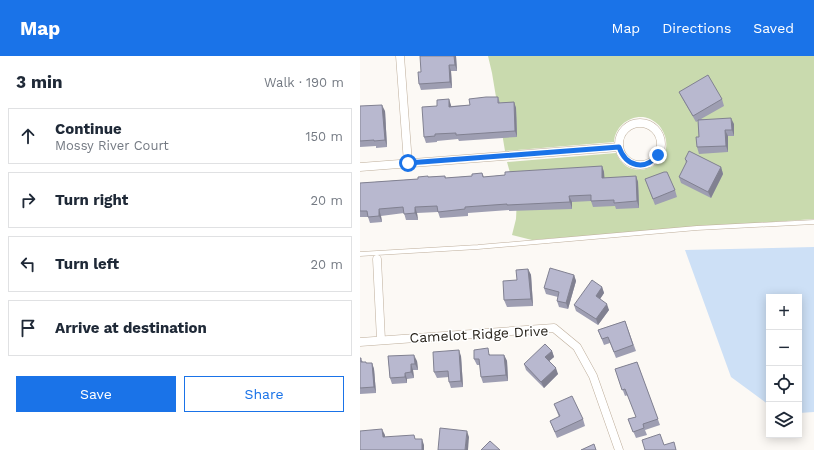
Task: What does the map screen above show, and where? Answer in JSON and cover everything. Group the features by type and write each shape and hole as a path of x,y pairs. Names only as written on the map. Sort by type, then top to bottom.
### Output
{"street":[{"path":"400,56 408,163"},
{"path":"637,123 644,123 656,129 661,141 661,148 654,160 647,164 640,165 633,164 626,160 621,154 619,147 621,134 630,125 637,123"},
{"path":"360,167 619,147"},
{"path":"377,259 381,340"},
{"name":"Camelot Ridge Drive","path":"360,342 554,328 577,347 593,376 620,450"}],"lane":[{"path":"360,254 478,247 697,228 814,222"}],"green space":[{"path":"488,56 814,56 814,219 532,240 512,235 516,219 517,198 507,162 616,153 623,164 632,169 643,170 660,160 665,151 666,140 661,128 655,122 651,119 637,117 632,118 620,127 614,142 505,151"}],"water":[{"path":"814,247 814,412 802,413 802,294 766,294 766,403 731,377 685,250"}],"building":[{"path":"420,56 454,56 455,65 449,65 450,82 419,84 418,72 421,72"},
{"path":"708,75 722,99 693,116 679,92"},
{"path":"498,97 498,103 514,102 515,131 456,135 456,133 435,134 435,136 424,137 422,107 437,106 437,100 449,99 449,107 470,105 469,99"},
{"path":"382,105 385,140 360,141 360,106"},
{"path":"731,118 732,130 725,130 726,146 697,147 696,137 699,137 698,120"},
{"path":"689,151 721,167 708,192 679,177 687,161 685,159"},
{"path":"602,166 602,178 636,176 637,201 614,203 614,200 591,201 591,195 569,196 570,202 465,207 465,209 438,212 437,206 415,207 415,213 404,214 403,207 379,209 379,216 368,217 367,211 360,211 360,183 418,179 418,177 428,176 445,176 445,178 472,176 472,174 482,173 483,177 505,175 505,172"},
{"path":"667,172 675,190 653,199 645,179"},
{"path":"550,268 574,275 566,303 557,301 559,292 544,288"},
{"path":"528,269 531,299 504,300 503,281 517,280 516,270"},
{"path":"592,280 602,287 596,296 607,304 596,319 574,305"},
{"path":"625,321 633,345 614,352 608,337 602,339 598,330"},
{"path":"545,344 552,351 545,357 556,368 541,382 524,364"},
{"path":"488,348 489,355 504,355 506,375 481,377 479,359 474,359 474,350"},
{"path":"459,350 461,381 449,382 448,371 434,372 433,352"},
{"path":"414,355 415,364 411,364 411,372 405,373 405,377 390,378 388,356"},
{"path":"360,358 361,362 372,363 374,387 360,388"},
{"path":"637,362 658,419 643,424 644,428 633,432 628,419 636,417 625,389 622,390 615,369"},
{"path":"572,396 583,419 555,432 550,421 560,416 554,404"},
{"path":"440,428 467,431 465,450 438,450"},
{"path":"382,429 383,437 414,435 415,439 422,439 422,450 360,450 360,431"},
{"path":"660,434 664,445 674,442 676,450 645,450 642,440"},
{"path":"490,441 500,450 481,450"},
{"path":"594,444 596,450 581,450"}],"route":[{"path":"408,163 619,147 621,154 626,160 633,164 640,165 647,164 654,160 658,155"}]}
